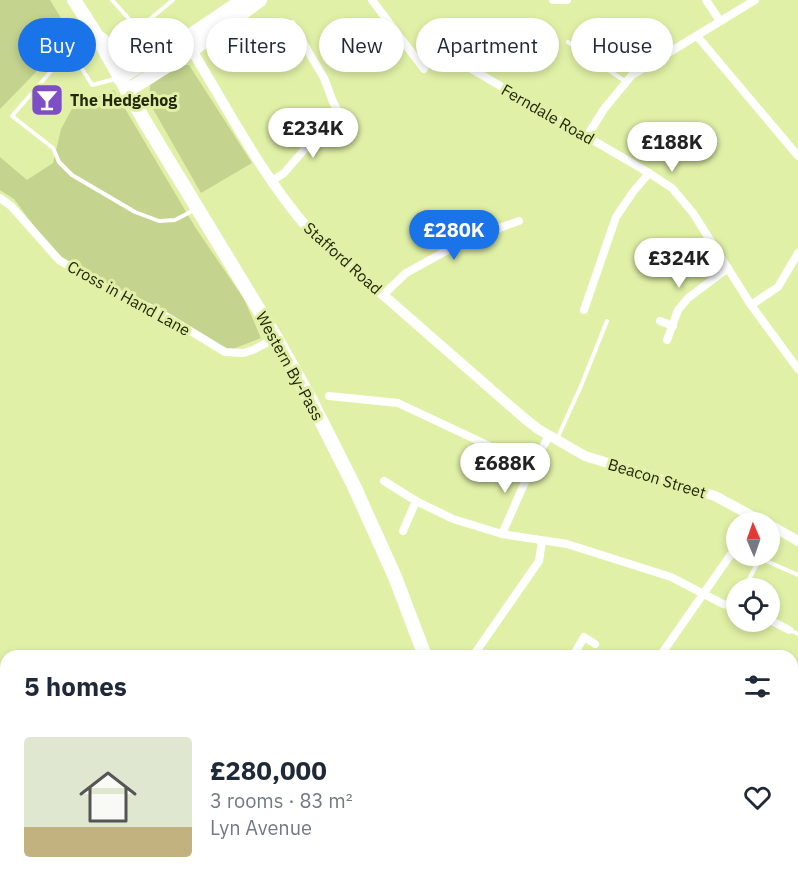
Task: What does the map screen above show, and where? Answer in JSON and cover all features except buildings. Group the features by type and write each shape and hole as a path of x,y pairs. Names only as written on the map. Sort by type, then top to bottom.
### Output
{"highway":[{"path":"194,40 243,0"},
{"path":"194,41 260,0"},
{"path":"76,1 86,18"},
{"path":"96,33 108,45"},
{"path":"96,35 127,91 152,72"},
{"path":"119,78 129,72"},
{"name":"Western By-Pass","path":"127,91 276,338 354,486 395,577 423,650"}],"street":[{"path":"372,0 416,55"},
{"path":"554,0 567,0"},
{"path":"706,0 720,21"},
{"path":"587,136 604,109 632,75 755,0"},
{"path":"697,36 798,156"},
{"path":"307,49 324,78 333,102 350,133"},
{"name":"Stafford Road","path":"194,55 272,181 290,208 310,231 524,418 553,438"},
{"name":"Ferndale Road","path":"478,72 649,172 672,188 693,213 751,305 798,369"},
{"path":"272,181 284,173 322,129 341,118"},
{"path":"584,310 616,217 649,172"},
{"name":"Cross in Hand Lane","path":"0,198 11,206 59,260 108,289 159,312 225,352 253,351 276,338"},
{"path":"384,294 406,273 468,239 519,221"},
{"path":"751,305 778,287 798,254"},
{"path":"667,340 678,310 688,298 728,268"},
{"path":"577,295 588,299"},
{"path":"660,321 673,326"},
{"path":"329,396 398,404 532,466"},
{"path":"502,534 532,466 553,438"},
{"name":"Beacon Street","path":"553,438 585,456 715,496 743,512"},
{"path":"384,481 416,501 453,519 502,534 567,544 671,577 726,604"},
{"path":"403,531 416,501"},
{"path":"780,531 798,541"},
{"path":"477,650 539,561 542,541"},
{"path":"664,650 726,561"},
{"path":"780,625 789,630"},
{"path":"576,650 584,637 595,644"}],"lane":[{"path":"112,0 138,29 173,0"},
{"path":"568,42 626,82"},
{"path":"119,78 92,85 73,54 66,54 12,116 53,148 58,162 72,174 135,212 159,221 175,220 197,208"},
{"path":"553,438 581,386 607,321"},
{"path":"750,578 757,564 764,560 798,575"},
{"path":"789,630 798,634"}],"green space":[{"path":"0,0 50,0 61,18 18,18 18,72 36,72 0,109"},
{"path":"168,72 194,72 252,163 201,193 149,102 150,85"},
{"path":"114,90 195,227 244,299 261,338 225,352 59,260 14,199 0,190 0,157 27,180 53,163 61,129 73,107"}],"place":[{"name":"The Hedgehog","path":"47,100"}]}
